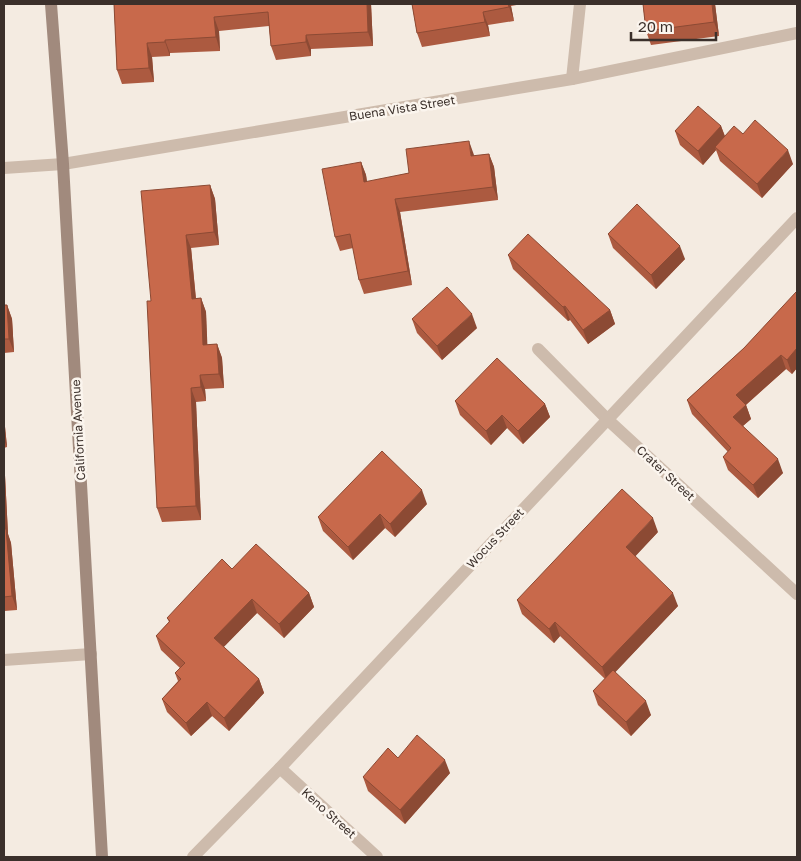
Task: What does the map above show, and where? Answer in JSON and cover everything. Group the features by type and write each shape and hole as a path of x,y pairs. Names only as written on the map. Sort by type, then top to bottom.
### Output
{"street":[{"name":"California Avenue","path":"51,4 63,164 102,857"},
{"path":"572,79 580,4"},
{"name":"Buena Vista Street","path":"4,168 63,164 572,79 797,33"},
{"name":"Wocus Street","path":"193,857 280,768 797,218"},
{"name":"Crater Street","path":"538,349 607,419 797,594"},
{"path":"4,660 90,654"},
{"name":"Keno Street","path":"280,768 377,857"}],"building":[{"path":"114,4 367,4 368,32 306,35 306,42 271,46 268,12 214,17 216,37 147,43 149,68 117,70"},
{"path":"412,4 508,4 509,7 483,12 485,22 417,33"},
{"path":"643,4 712,4 714,22 646,31"},
{"path":"698,106 721,126 698,151 675,131"},
{"path":"755,120 788,150 757,184 715,147 734,126 743,134"},
{"path":"469,141 471,156 489,154 493,187 395,199 408,271 359,280 350,234 335,237 322,169 361,162 364,182 409,173 406,149"},
{"path":"210,185 214,232 186,235 192,299 201,298 203,345 217,344 219,374 200,375 201,387 191,388 196,506 157,508 147,301 151,301 141,191"},
{"path":"637,204 680,246 651,275 608,234"},
{"path":"528,234 610,310 583,330 565,306 563,307 508,255"},
{"path":"447,287 472,314 437,346 412,319"},
{"path":"796,292 797,348 787,360 781,355 736,395 746,405 733,417 778,459 753,485 723,457 731,448 687,400 744,348"},
{"path":"4,305 7,305 9,339 4,339"},
{"path":"497,358 545,404 518,431 502,415 486,431 455,401"},
{"path":"382,451 422,490 390,524 380,514 348,547 318,517"},
{"path":"622,489 653,518 626,547 673,593 602,667 555,622 549,629 517,600"},
{"path":"4,529 6,529 12,596 4,597"},
{"path":"256,544 309,593 279,624 252,599 214,638 259,679 224,718 207,702 186,723 162,699 181,679 175,673 185,663 156,636 170,621 167,618 222,559 232,569"},
{"path":"613,670 646,701 626,722 593,691"},
{"path":"417,735 445,760 400,810 363,777 388,748 398,758"}]}
